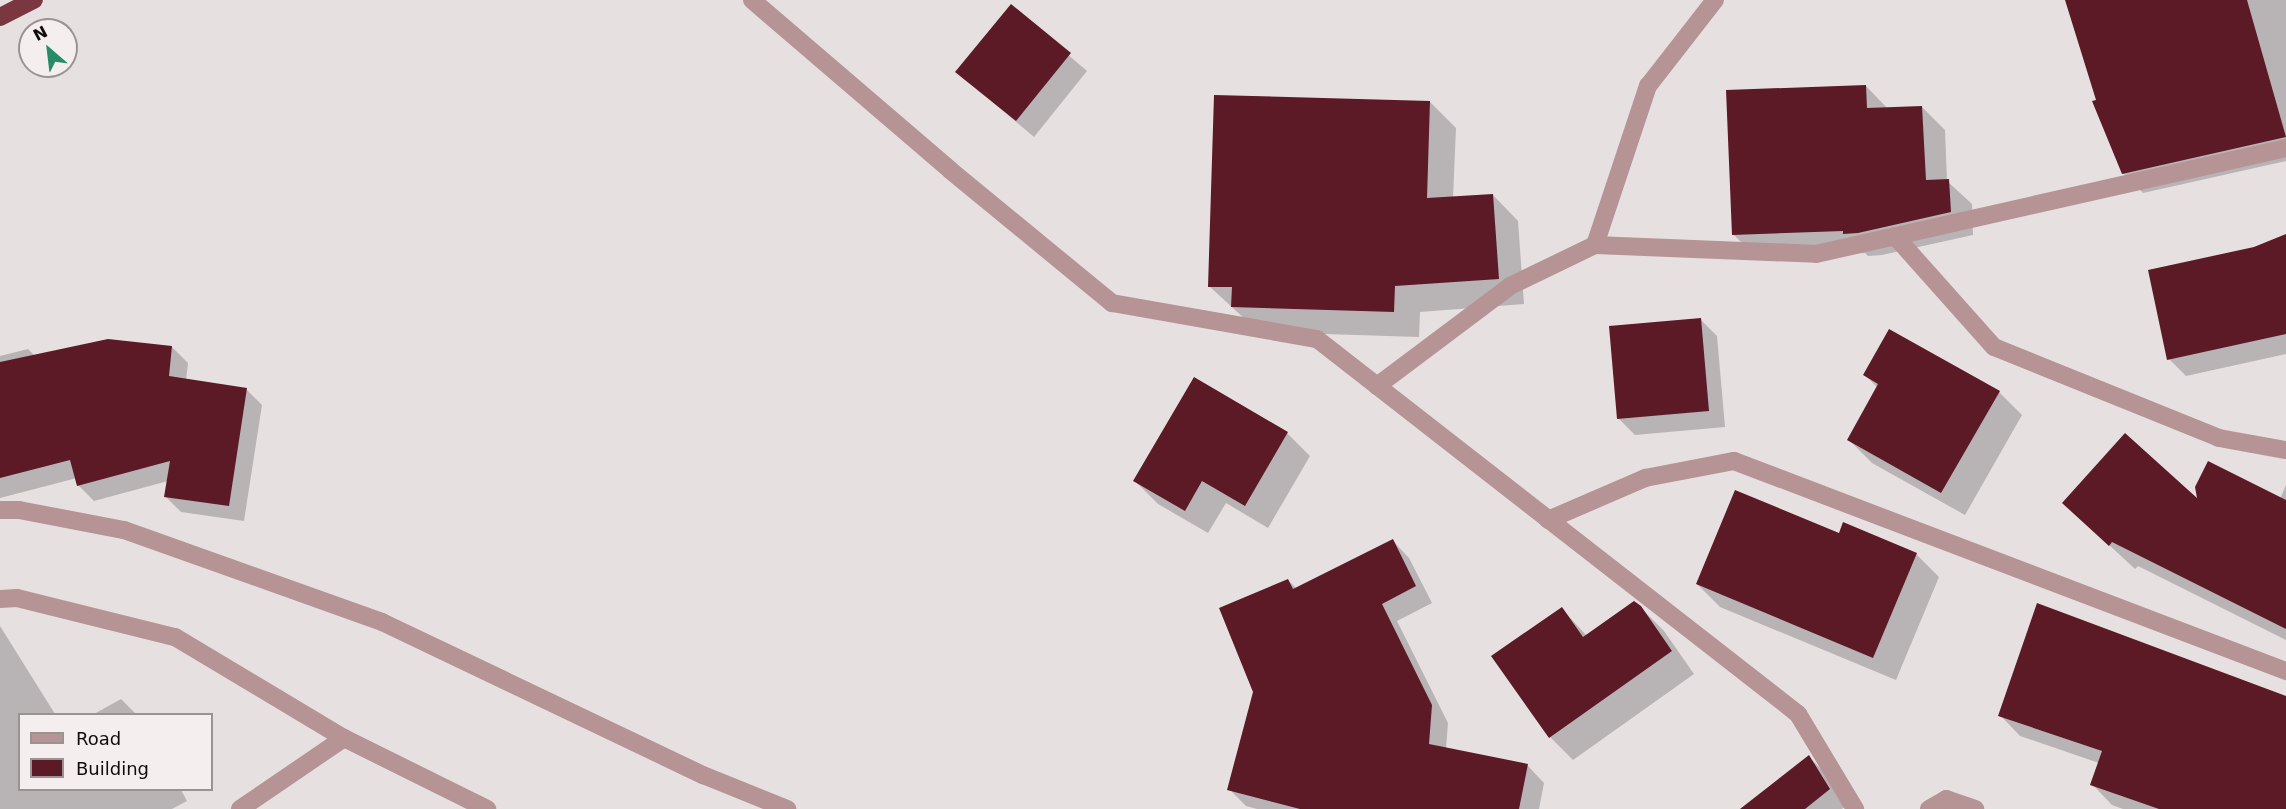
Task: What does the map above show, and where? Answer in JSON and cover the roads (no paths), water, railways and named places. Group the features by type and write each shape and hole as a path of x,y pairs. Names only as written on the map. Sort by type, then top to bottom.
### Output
{"highway":[{"path":"0,17 34,0"}],"street":[{"path":"752,0 950,170 1112,303 1317,339 1798,714 1855,809"},
{"path":"1595,245 1648,86 1715,0"},
{"path":"1377,386 1510,286 1595,245 1816,255 2286,148"},
{"path":"1895,236 1994,347 2219,438 2286,450"},
{"path":"1548,520 1645,478 1734,461 2286,671"},
{"path":"0,510 19,510 124,530 382,622 703,775 788,809"},
{"path":"0,599 17,598 175,637 344,738 487,809"},
{"path":"240,809 344,738"},
{"path":"1929,809 1946,799 1975,809"}]}
